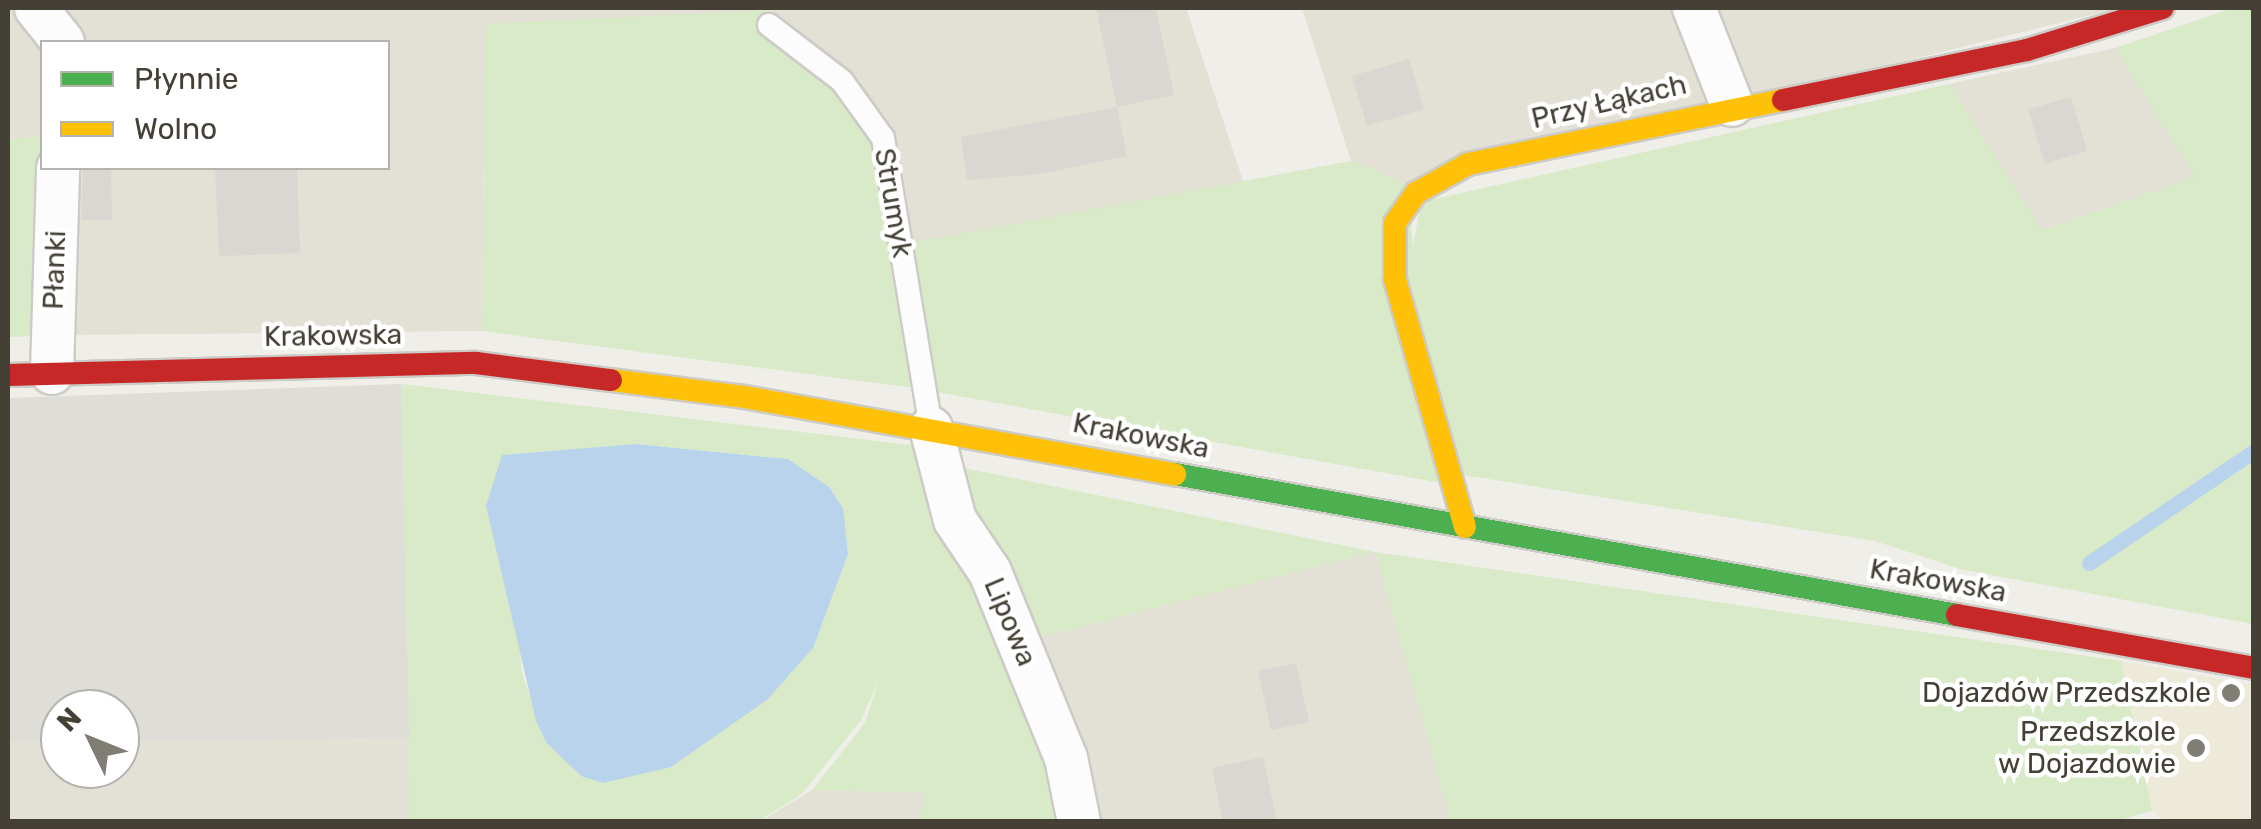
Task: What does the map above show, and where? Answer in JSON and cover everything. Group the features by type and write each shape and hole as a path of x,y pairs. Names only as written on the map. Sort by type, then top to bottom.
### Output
{"street":[{"path":"36,8 61,40"},
{"path":"1694,8 1732,106"},
{"name":"Przy Łąkach","path":"1465,527 1395,279 1395,222 1416,193 1468,164 1732,106 2028,50 2163,8"},
{"name":"Płanki","path":"52,374 58,170"},
{"name":"Krakowska","path":"8,374 476,363 931,428 2254,668"},
{"name":"Lipowa","path":"931,428 955,520 990,572 1066,758 1079,822"}],"lane":[{"name":"Strumyk","path":"769,24 842,81 884,138 931,428"}],"shaded area":[{"path":"8,8 20,8 41,40 40,136 8,139"},
{"path":"48,8 1186,8 1244,184 910,243 485,24 482,331 68,335 71,170 390,170 390,40 72,40"},
{"path":"1302,8 2120,8 1406,184 1351,161"},
{"path":"2115,48 2196,177 2041,230 1949,84"},
{"path":"401,384 409,738 140,741 140,689 40,689 40,742 8,742 9,398"},
{"path":"1375,552 1451,821 1090,821 1029,640"},
{"name":"Przedszkole w Dojazdowie","path":"2121,661 2253,685 2253,821 2164,821 2152,811"},
{"path":"409,738 409,821 8,821 8,742 40,742 40,789 140,789 140,741"},
{"path":"812,790 926,793 919,821 759,822"}],"green space":[{"path":"2233,8 2253,8 2253,624 1960,569 1875,541 1463,475 1407,281 1421,202 1949,84 2042,230 2195,177 2115,48"},
{"path":"770,10 849,73 893,132 910,243 1351,161 1406,184 1441,483 914,388 482,331 485,24"},
{"path":"40,136 42,336 8,337 8,139"},
{"path":"401,384 926,447 985,576 1067,821 919,821 925,793 812,790 865,723 878,682 861,720 802,794 759,821 409,821","holes":["636,444 788,459 829,487 843,508 546,742 522,673 502,456"]},
{"path":"950,465 1375,552 1029,640"},
{"path":"1375,552 2121,661 2152,811 2112,822 1451,821"}],"water":[{"path":"636,444 788,459 829,487 843,508 848,554 813,648 767,700 671,767 603,783 581,776 546,742 536,721 486,506 502,455"}],"building":[{"path":"1096,8 1156,8 1174,95 1117,107"},
{"path":"1409,59 1424,109 1367,126 1352,76"},
{"path":"2071,97 2087,151 2045,164 2028,109"},
{"path":"1117,107 1127,156 1040,174 967,180 961,137"},
{"path":"83,170 111,170 112,220 81,220"},
{"path":"215,170 297,170 300,253 219,256"},
{"path":"1296,663 1309,722 1271,730 1258,671"},
{"path":"1263,757 1277,822 1223,822 1212,768"}],"waterway":[{"path":"2089,563 2254,451"}],"traffic: fast":[{"path":"1175,474 1957,615"}],"traffic: slow":[{"path":"1465,527 1395,279 1395,223 1416,193 1468,164 1783,100"},
{"path":"611,380 745,397 1175,474"}],"traffic: jam":[{"path":"1783,100 2027,50 2163,8"},
{"path":"8,375 476,363 611,380"},
{"path":"1957,615 2254,668"}],"place":[{"name":"Dojazdów Przedszkole","path":"2231,693"},
{"name":"Przedszkole w Dojazdowie","path":"2196,748"}]}
